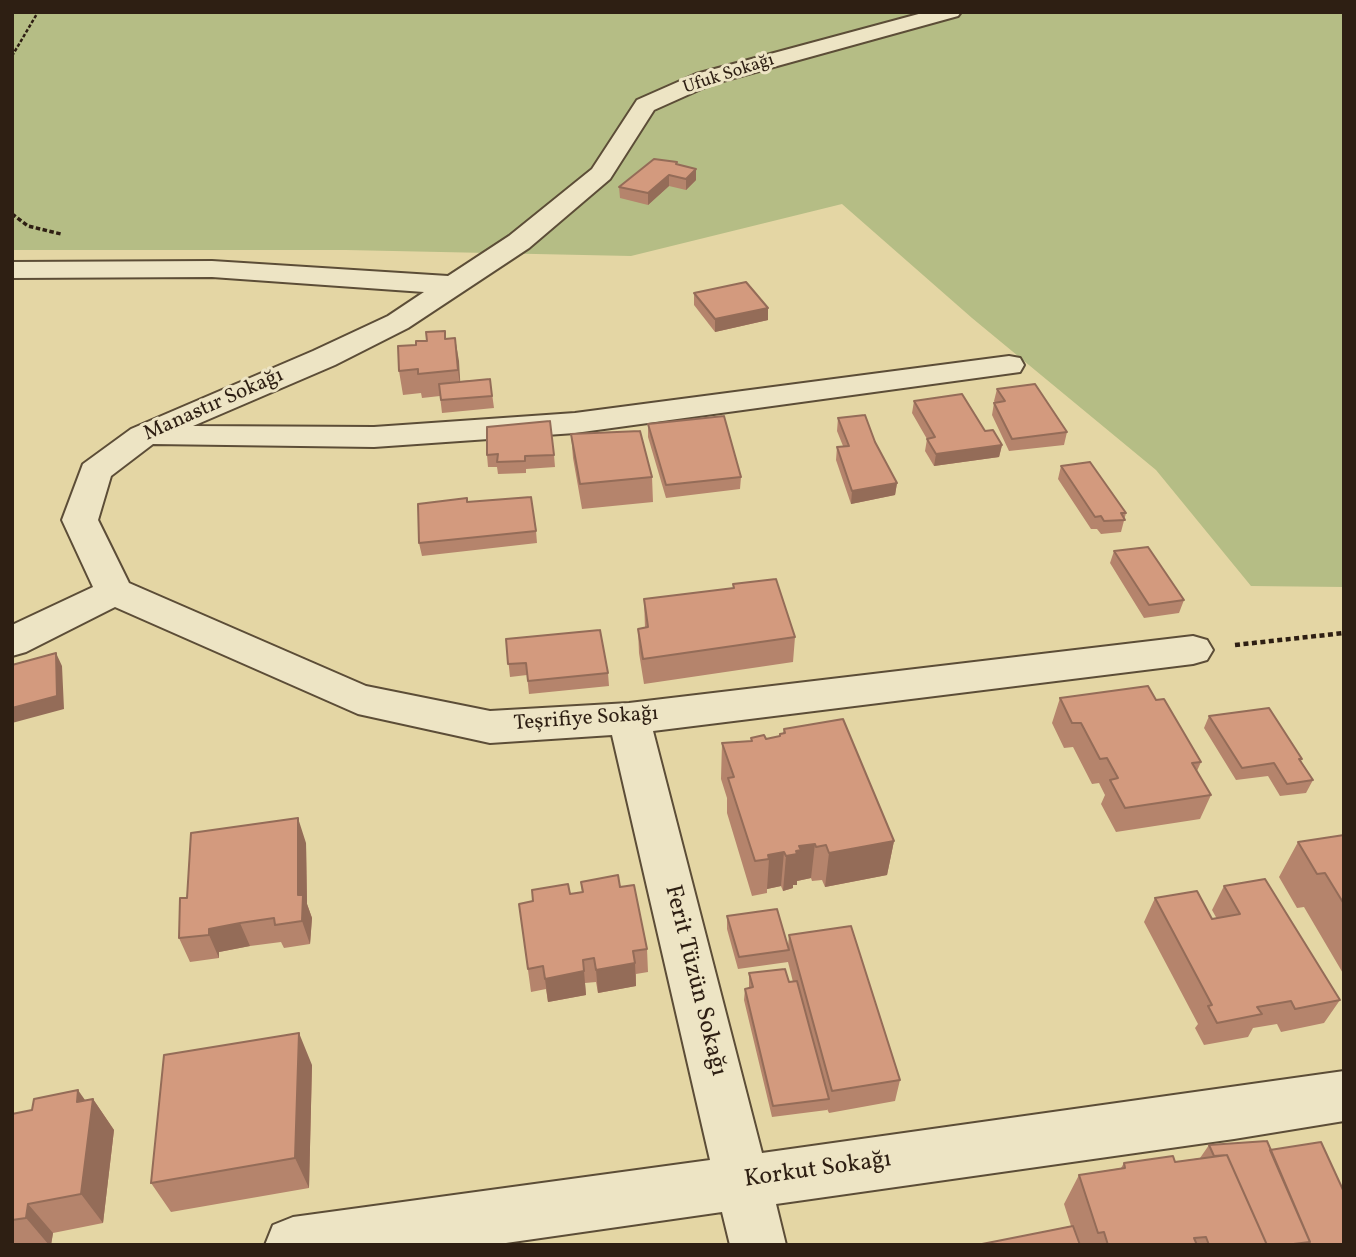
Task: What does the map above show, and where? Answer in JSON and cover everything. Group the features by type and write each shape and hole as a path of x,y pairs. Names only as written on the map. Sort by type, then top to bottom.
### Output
{"street":[{"name":"Ufuk Sokağı","path":"451,285 519,242 601,174 645,105 704,79 951,12"},
{"path":"12,270 212,269 451,285"},
{"name":"Manastır Sokağı","path":"114,592 80,520 95,471 143,436 324,358 398,322 451,285"},
{"path":"143,436 374,437 575,423 1009,365"},
{"path":"12,642 114,592"},
{"name":"Teşrifiye Sokağı","path":"114,592 358,699 490,727 629,718 1192,650"},
{"name":"Ferit Tüzün Sokağı","path":"629,718 758,1245"},
{"name":"Korkut Sokağı","path":"293,1245 1234,1114 1344,1096"}],"path":[{"path":"12,56 38,12"},
{"path":"1192,650 1344,633"}],"green space":[{"path":"12,12 1344,12 1344,587 1251,586 1156,470 972,318 842,204 631,256 346,250 12,250"}],"building":[{"path":"654,159 677,162 676,164 696,169 686,179 669,175 648,193 619,187"},
{"path":"746,282 768,308 715,319 694,293"},
{"path":"445,331 445,339 455,338 458,370 418,374 418,369 399,371 398,346 427,341 426,332"},
{"path":"490,379 492,396 441,400 439,384"},
{"path":"1035,384 1067,432 1012,439 994,403 1005,401 997,389"},
{"path":"962,394 985,431 993,430 1002,445 936,454 927,439 935,437 914,401"},
{"path":"865,415 875,442 897,483 852,491 837,447 849,446 838,418"},
{"path":"724,416 741,477 666,485 648,424"},
{"path":"550,421 554,455 525,456 525,461 497,462 498,454 487,455 487,427"},
{"path":"640,431 652,477 580,484 571,434"},
{"path":"1090,462 1126,513 1121,513 1125,520 1104,521 1101,516 1095,517 1061,466"},
{"path":"531,497 536,531 419,543 418,504 467,498 467,502"},
{"path":"1148,547 1184,600 1149,605 1114,551"},
{"path":"776,579 795,637 643,659 638,629 648,627 644,599 734,588 733,584"},
{"path":"600,630 608,673 528,681 526,663 508,664 506,639"},
{"path":"56,653 57,696 12,708 12,665"},
{"path":"1148,686 1156,700 1164,699 1201,762 1192,763 1211,795 1125,808 1110,780 1118,778 1107,758 1100,759 1081,723 1072,723 1060,698"},
{"path":"1269,708 1313,780 1287,784 1274,763 1242,768 1209,716"},
{"path":"843,719 894,841 829,853 826,845 799,846 801,850 796,851 797,854 786,856 784,852 768,855 769,859 755,861 728,778 734,777 722,743 752,741 751,738 764,735 766,739 780,736 785,733 784,729"},
{"path":"298,818 298,895 303,895 302,921 275,925 274,918 209,929 209,935 179,938 180,898 187,898 191,833"},
{"path":"1344,835 1344,904 1325,873 1317,874 1298,842"},
{"path":"618,875 620,887 634,885 647,949 633,951 635,963 596,970 594,958 583,960 584,971 545,979 543,966 528,969 519,904 533,901 532,890 568,884 570,894 583,892 581,882"},
{"path":"1265,879 1340,1000 1295,1009 1291,1001 1257,1007 1262,1014 1217,1023 1208,1006 1212,1005 1155,898 1197,891 1212,919 1240,914 1224,886"},
{"path":"777,909 789,950 739,957 727,916"},
{"path":"851,926 900,1080 832,1091 789,935"},
{"path":"785,969 789,982 797,981 829,1099 773,1106 745,989 753,987 749,973"},
{"path":"299,1033 295,1158 151,1183 164,1055"},
{"path":"78,1090 77,1102 93,1099 81,1194 28,1204 26,1218 12,1220 12,1114 32,1110 34,1099"},
{"path":"1267,1141 1310,1242 1267,1245 1227,1155 1214,1156 1209,1145"},
{"path":"1321,1142 1344,1192 1344,1245 1308,1245 1310,1242 1270,1150"},
{"path":"1227,1155 1267,1245 1209,1245 1206,1237 1194,1238 1197,1245 1108,1245 1104,1232 1098,1233 1079,1175 1125,1168 1124,1163 1173,1156 1175,1162"},
{"path":"1073,1226 1080,1245 977,1245"}]}
